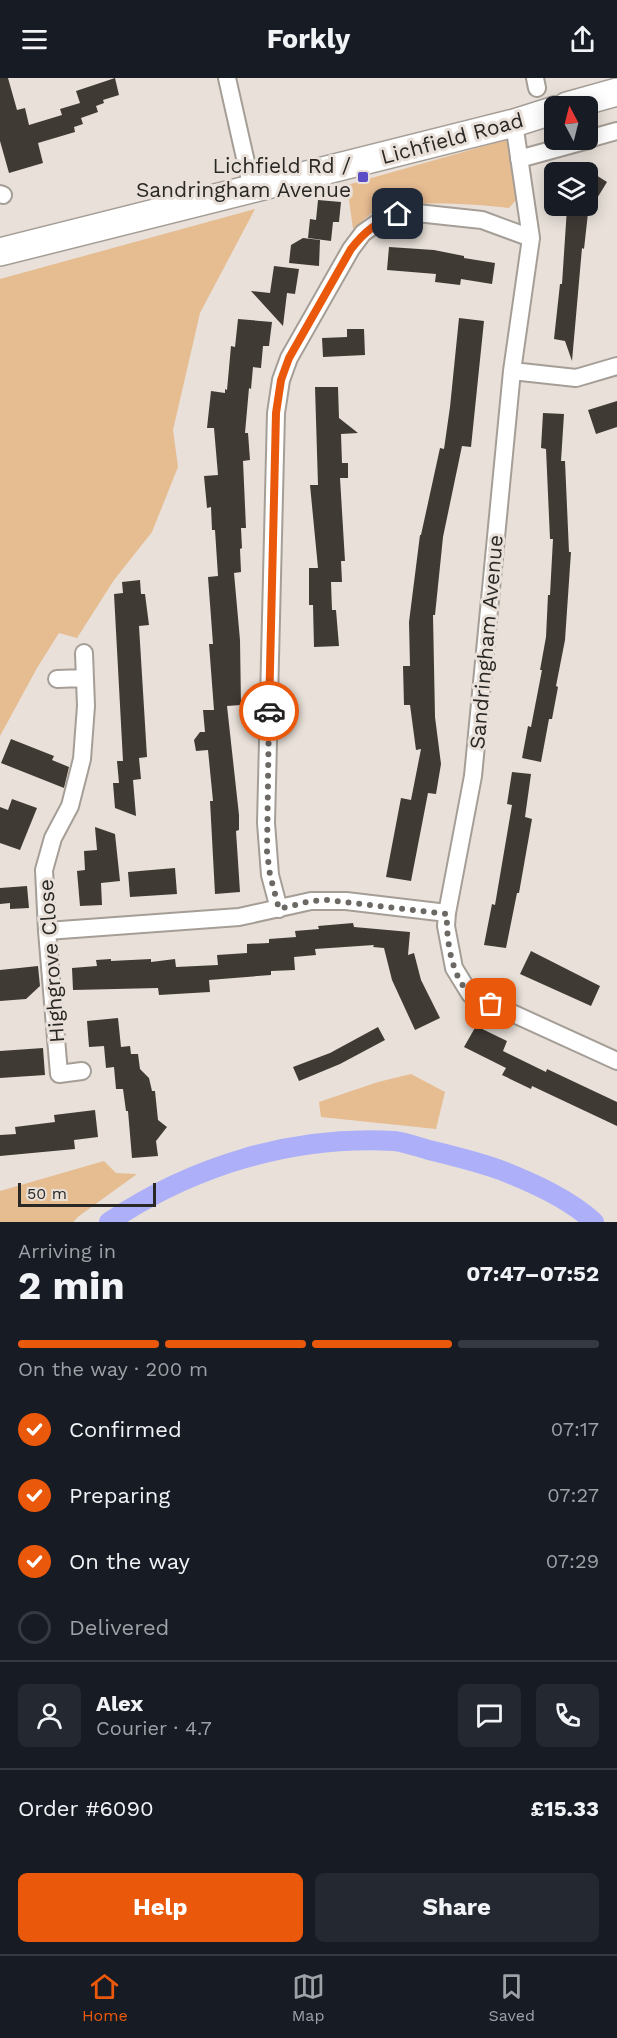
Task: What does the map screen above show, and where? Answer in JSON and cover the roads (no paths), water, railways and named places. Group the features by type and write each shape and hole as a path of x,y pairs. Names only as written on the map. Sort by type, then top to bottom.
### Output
{"main road":[{"path":"598,97 617,92"},
{"name":"Lichfield Road","path":"0,252 514,123 544,113"}],"street":[{"path":"227,78 252,189"},
{"name":"Sandringham Avenue","path":"514,123 531,238 512,371 473,776 446,926 454,968 470,994 617,1061"},
{"path":"598,136 617,131"},
{"path":"519,159 550,150"},
{"path":"279,909 270,875 266,823 276,413 281,380 286,365 351,249 363,233 380,221 398,214 417,213 482,220 531,238"},
{"path":"512,371 576,378 617,366"},
{"name":"Highgrove Close","path":"82,1071 59,1074 44,870 53,838 70,806 82,759 86,706 84,653"},
{"path":"57,678 84,678"},
{"path":"47,931 239,917 311,901 328,900 447,914"}],"waterway":[{"path":"109,1222 174,1185 245,1158 281,1149 356,1140 403,1142 494,1168 551,1193 574,1206 594,1222"}],"place":[{"name":"Lichfield Rd / Sandringham Avenue","path":"363,177"}]}
